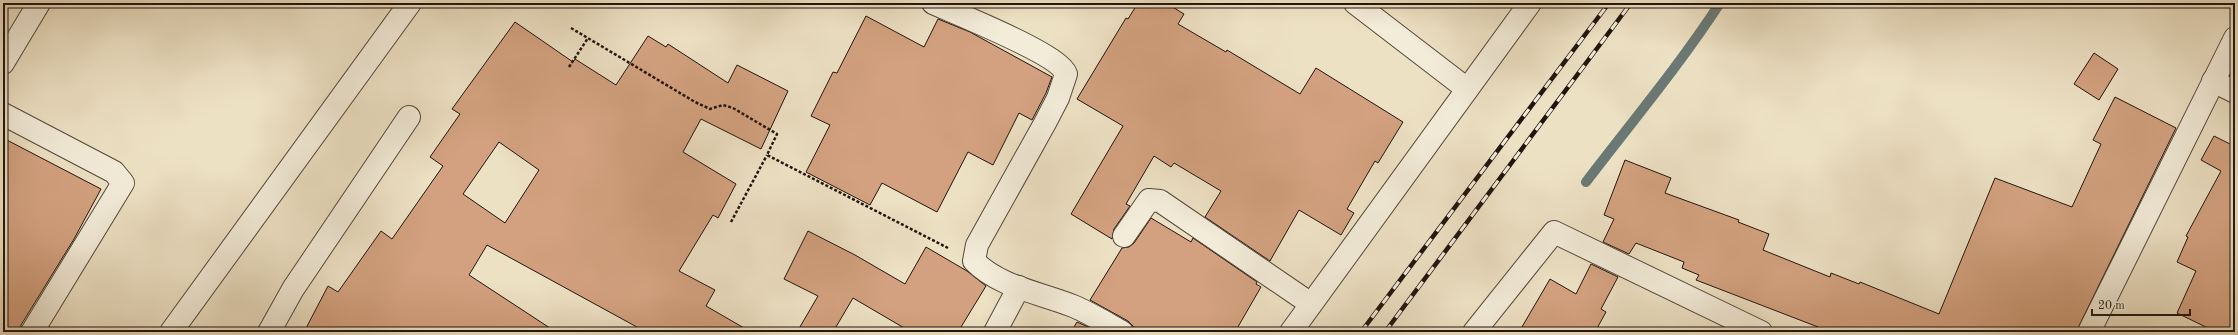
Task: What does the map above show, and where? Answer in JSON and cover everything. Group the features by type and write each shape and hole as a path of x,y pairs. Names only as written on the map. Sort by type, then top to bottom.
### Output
{"street":[{"path":"3,63 38,3"},
{"path":"171,332 410,3"},
{"path":"933,3 1044,54 1061,65 1066,74 1058,98 1045,123 977,245 974,261 986,272 1019,287 1075,307 1122,332"},
{"path":"1355,3 1467,89"},
{"path":"1291,332 1530,3"},
{"path":"2089,332 2235,38"},
{"path":"2213,81 2235,92"},
{"path":"3,114 114,172 123,183 32,332"},
{"path":"269,332 293,289 409,117"},
{"path":"1124,236 1149,200 1160,201 1311,304"},
{"path":"1474,332 1554,232 1761,332"},
{"path":"995,332 1019,287"}],"path":[{"path":"571,28 695,102 710,109 723,105 733,108 777,134 731,222"},
{"path":"569,67 588,38"},
{"path":"767,155 974,261"}],"building":[{"path":"1138,3 1166,3 1184,14 1178,24 1226,52 1227,50 1300,94 1316,68 1403,122 1378,163 1375,161 1347,209 1354,213 1341,235 1299,210 1270,261 1205,217 1221,191 1174,163 1171,167 1154,156 1126,204 1130,206 1114,229 1112,239 1071,214 1123,126 1077,99 1126,18 1128,19"},
{"path":"866,16 924,47 938,19 970,32 1052,77 1046,93 1032,120 1019,113 993,165 968,152 937,212 882,183 870,205 806,172 830,125 811,116 833,72 837,73"},
{"path":"515,22 573,62 575,59 616,85 648,36 666,47 668,44 728,83 737,65 788,91 761,149 701,119 683,152 736,184 718,218 713,215 679,271 715,290 706,306 751,332 646,332 487,245 469,275 556,332 304,332 328,286 338,292 381,231 392,239 443,166 430,157 460,114 452,109","holes":["499,142 539,170 505,223 463,194"]},
{"path":"2094,53 2118,69 2099,100 2074,84"},
{"path":"2115,97 2176,128 2076,332 1831,332 1696,280 1699,275 1682,268 1684,262 1636,243 1629,254 1603,242 1614,219 1604,215 1625,160 1671,178 1665,193 1739,220 1738,222 1769,234 1763,250 1830,277 1831,273 1859,284 1860,282 1939,314 1995,178 2072,207 2101,144 2093,140"},
{"path":"2214,136 2234,146 2235,145 2235,332 2216,332 2177,313 2196,271 2177,262 2188,237 2186,236 2221,171 2201,160"},
{"path":"3,138 101,189 74,239 21,325 20,332 3,332"},
{"path":"1151,218 1191,242 1193,238 1257,282 1256,284 1261,287 1235,332 1134,332 1133,326 1128,321 1090,300 1122,248 1129,247 1134,243"},
{"path":"808,231 855,255 905,284 926,247 967,271 986,286 958,332 911,332 853,298 833,332 797,332 818,296 784,279"},
{"path":"1591,264 1618,277 1601,309 1606,312 1595,332 1519,332 1550,279 1576,294"},
{"path":"1077,322 1086,326 1097,332 1071,332"}],"waterway":[{"path":"1586,182 1671,72 1720,3"}],"railway":[{"path":"1361,332 1609,3"},
{"path":"1385,332 1631,3"}]}
